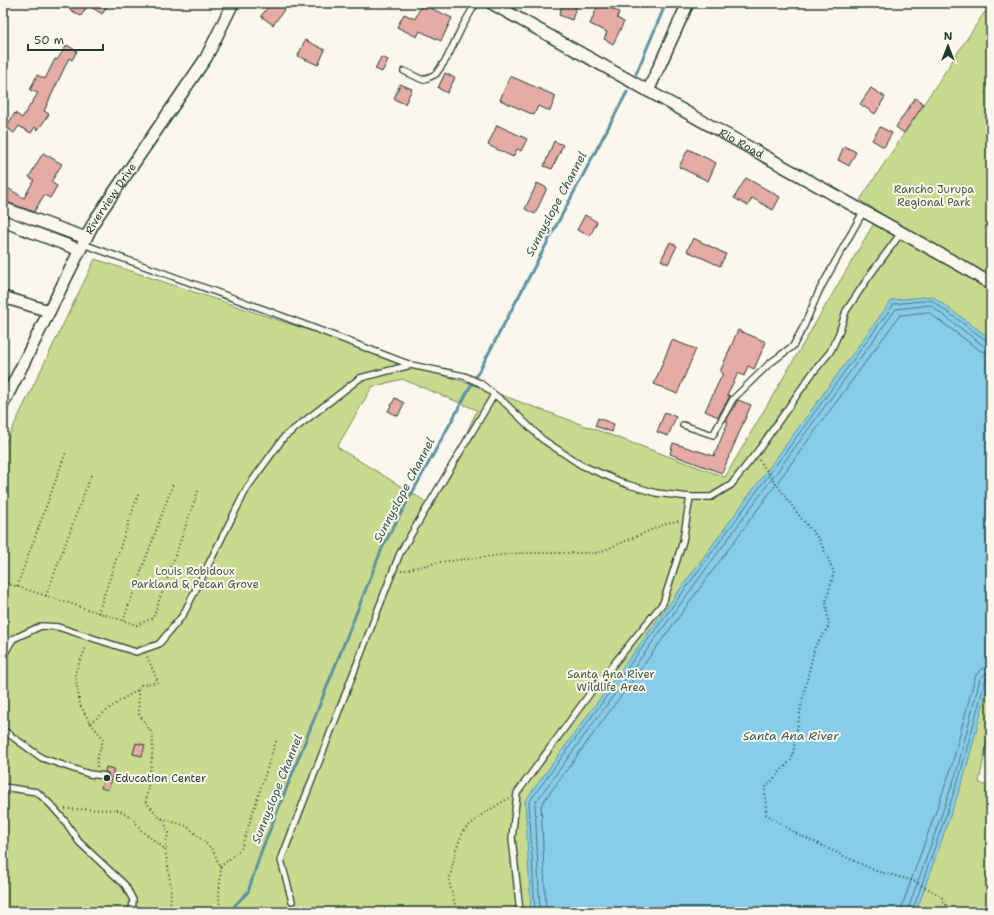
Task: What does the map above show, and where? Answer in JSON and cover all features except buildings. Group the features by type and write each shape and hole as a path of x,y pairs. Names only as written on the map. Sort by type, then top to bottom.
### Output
{"street":[{"name":"Riverview Drive","path":"3,404 95,220 206,58 233,3"},
{"name":"Rio Road","path":"491,3 965,268 991,284"},
{"path":"648,91 688,3"},
{"path":"3,208 83,244"},
{"path":"3,220 83,244"},
{"path":"3,297 49,311"}],"lane":[{"path":"404,71 423,80 436,74 447,58 476,3"},
{"path":"683,424 713,435 733,399 770,364 793,346 804,326 819,291 863,212"},
{"path":"83,244 266,310 412,365 464,376 480,383 494,394 542,439 581,465 626,484 656,493 690,497 711,497 731,485 811,375 830,352 846,312 870,275 901,233"},
{"path":"3,656 14,640 41,626 58,627 136,652 159,644 183,615 247,488 284,437 360,378 412,365"},
{"path":"292,901 281,860 392,573 400,553 494,394"},
{"path":"520,912 512,838 517,793 591,692 663,603 683,541 690,497"},
{"path":"3,730 42,758 89,774 105,776"},
{"path":"3,787 37,792 65,821 80,842 125,885 132,900 132,912"}],"path":[{"path":"17,586 66,452"},
{"path":"755,454 800,517 819,539 834,572 826,602 829,626 815,646 802,701 792,759 765,788 766,814 796,834 876,871 914,881 941,896 950,912"},
{"path":"46,596 91,475"},
{"path":"122,621 173,484"},
{"path":"3,582 136,626 153,618 198,491"},
{"path":"98,613 140,492"},
{"path":"392,573 440,562 520,553 598,553 666,523 686,520"},
{"path":"92,638 83,652 75,673 80,705 90,723 103,738 96,761 97,768 105,776"},
{"path":"90,723 121,700 138,690 141,685 158,682 144,649"},
{"path":"138,690 139,714 153,735 146,802 160,818 187,826 194,831 212,850 220,867 220,912"},
{"path":"220,867 241,849 276,741"},
{"path":"458,912 449,882 456,849 464,830 483,814 517,793"},
{"path":"55,810 118,810 131,817 142,831 165,849 171,886 170,912"},
{"path":"162,818 170,833 166,841 165,853"}],"green space":[{"path":"991,10 991,724 979,782 991,789 991,912 3,912 3,448 95,259 485,389 725,477 880,213 860,200 984,13","holes":["402,379 477,410 433,506 337,447 372,387"]}],"water":[{"name":"Santa Ana River","path":"932,296 991,339 991,675 964,777 916,912 531,912 525,801 892,300"}],"waterway":[{"name":"Sunnyslope Channel","path":"636,74 666,3"},
{"name":"Sunnyslope Channel","path":"234,912 235,905 248,892 261,852 383,546 485,360 627,92"}],"place":[{"name":"Education Center","path":"107,778"}],"park label":[{"name":"Rancho Jurupa Regional Park","path":"934,195"},
{"name":"Louis Robidoux Parkland & Pecan Grove","path":"195,577"},
{"name":"Santa Ana River Wildlife Area","path":"611,680"}]}
